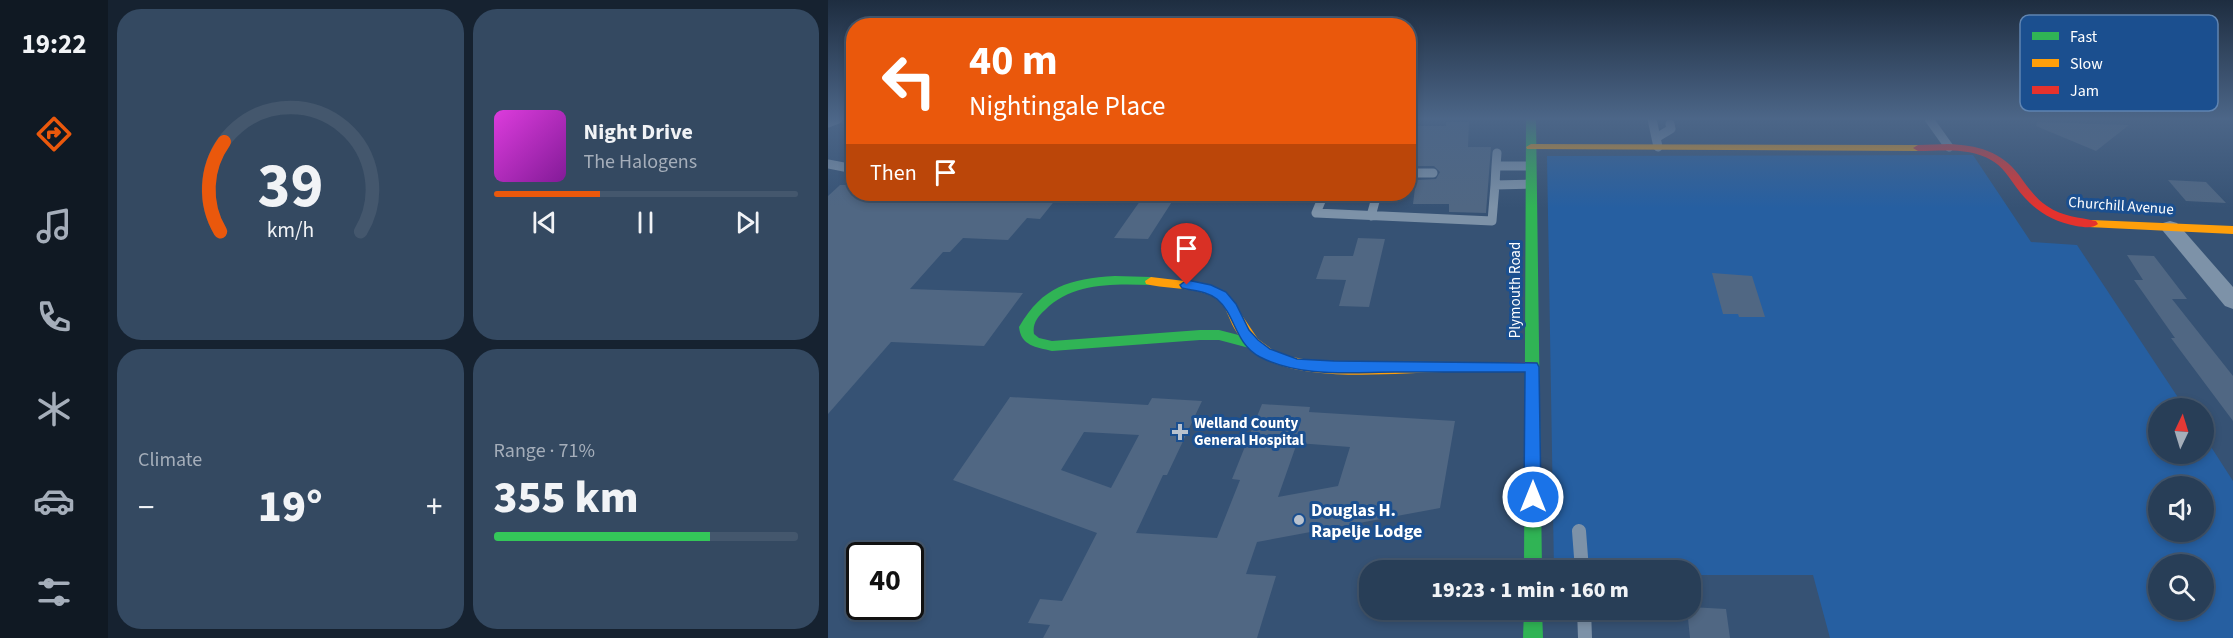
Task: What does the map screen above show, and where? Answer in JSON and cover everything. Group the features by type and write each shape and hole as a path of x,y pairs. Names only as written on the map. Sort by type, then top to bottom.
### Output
{"street":[{"name":"Plymouth Road","path":"1531,149 1533,560"},
{"name":"Churchill Avenue","path":"1973,149 1997,157 2008,167 2034,202 2059,218 2085,223 2233,230"},
{"path":"2170,227 2233,301"},
{"path":"1253,344 1244,333 1231,307 1221,296 1206,288 1187,285 1107,280 1080,283 1046,298 1034,310 1026,326 1028,335 1034,342 1053,346 1200,335 1228,337 1253,344 1279,359 1314,366 1532,367"},
{"path":"1533,620 1533,638"}],"lane":[{"path":"1320,201 1316,213 1492,221 1497,153"},
{"path":"828,164 846,167"},
{"path":"1496,166 1531,166"},
{"path":"1416,173 1433,173"},
{"path":"1495,185 1531,184"},
{"path":"1371,216 1375,201"},
{"path":"1580,531 1581,560"},
{"path":"1584,620 1585,638"}],"shaded area":[{"path":"1973,155 2031,242 2077,245 2178,398 2148,398 2148,464 2214,464 2214,452 2233,481 2233,638 1830,638 1813,575 1701,575 1701,560 1554,560 1547,156"}],"building":[{"path":"1416,149 1491,149 1486,213 1449,212 1449,204 1413,204 1413,201 1416,201 1416,180 1436,179 1440,172 1434,166 1416,166"},
{"path":"2168,180 2206,182 2226,203 2186,201"},
{"path":"840,185 846,185 846,201 1054,201 1040,219 1027,218 1008,240 963,238 950,252 943,252 910,289 1023,293 984,346 891,342 828,414 828,196"},
{"path":"1140,201 1172,201 1148,239 1114,238"},
{"path":"1358,238 1385,239 1369,307 1339,306 1346,280 1316,279 1324,256 1353,256"},
{"path":"2127,255 2154,256 2187,299 2172,299 2233,376 2233,421 2171,338 2175,338 2134,280 2143,280"},
{"path":"1712,273 1752,276 1765,317 1739,317 1738,314 1723,314"},
{"name":"Douglas H. Rapelje Lodge","path":"1010,397 1148,405 1152,398 1202,401 1136,533 1217,538 1240,480 1232,479 1262,404 1310,407 1309,412 1455,421 1440,508 1257,542 1246,574 1276,576 1257,638 1043,638 1050,625 1028,623 1040,599 1062,601 1097,533 953,480","holes":["1084,432 1139,435 1111,488 1061,470","1297,443 1350,447 1338,486 1278,497"]},
{"path":"1701,608 1726,609 1730,638 1690,638 1688,620 1701,620"}],"traffic: fast":[{"path":"1531,149 1533,560"},
{"path":"1151,281 1115,280 1079,285 1063,290 1048,299 1036,311 1026,327 1027,336 1035,342 1052,346 1200,335 1219,335 1253,344"},
{"path":"1533,620 1533,638"}],"traffic: slow":[{"path":"2092,224 2233,230"},
{"path":"1151,281 1193,286 1222,296 1253,343 1268,354 1285,361 1325,368 1444,367"}],"traffic: jam":[{"path":"1966,149 1987,154 2004,164 2028,195 2043,209 2061,218 2092,224"},
{"path":"1444,367 1532,367"}],"place":[{"name":"Welland County General Hospital","path":"1180,432"},
{"name":"Douglas H. Rapelje Lodge","path":"1299,520"}],"route":[{"path":"1187,285 1206,288 1221,296 1231,307 1244,333 1253,344 1265,353 1296,364 1334,367 1532,367 1533,497"}]}
